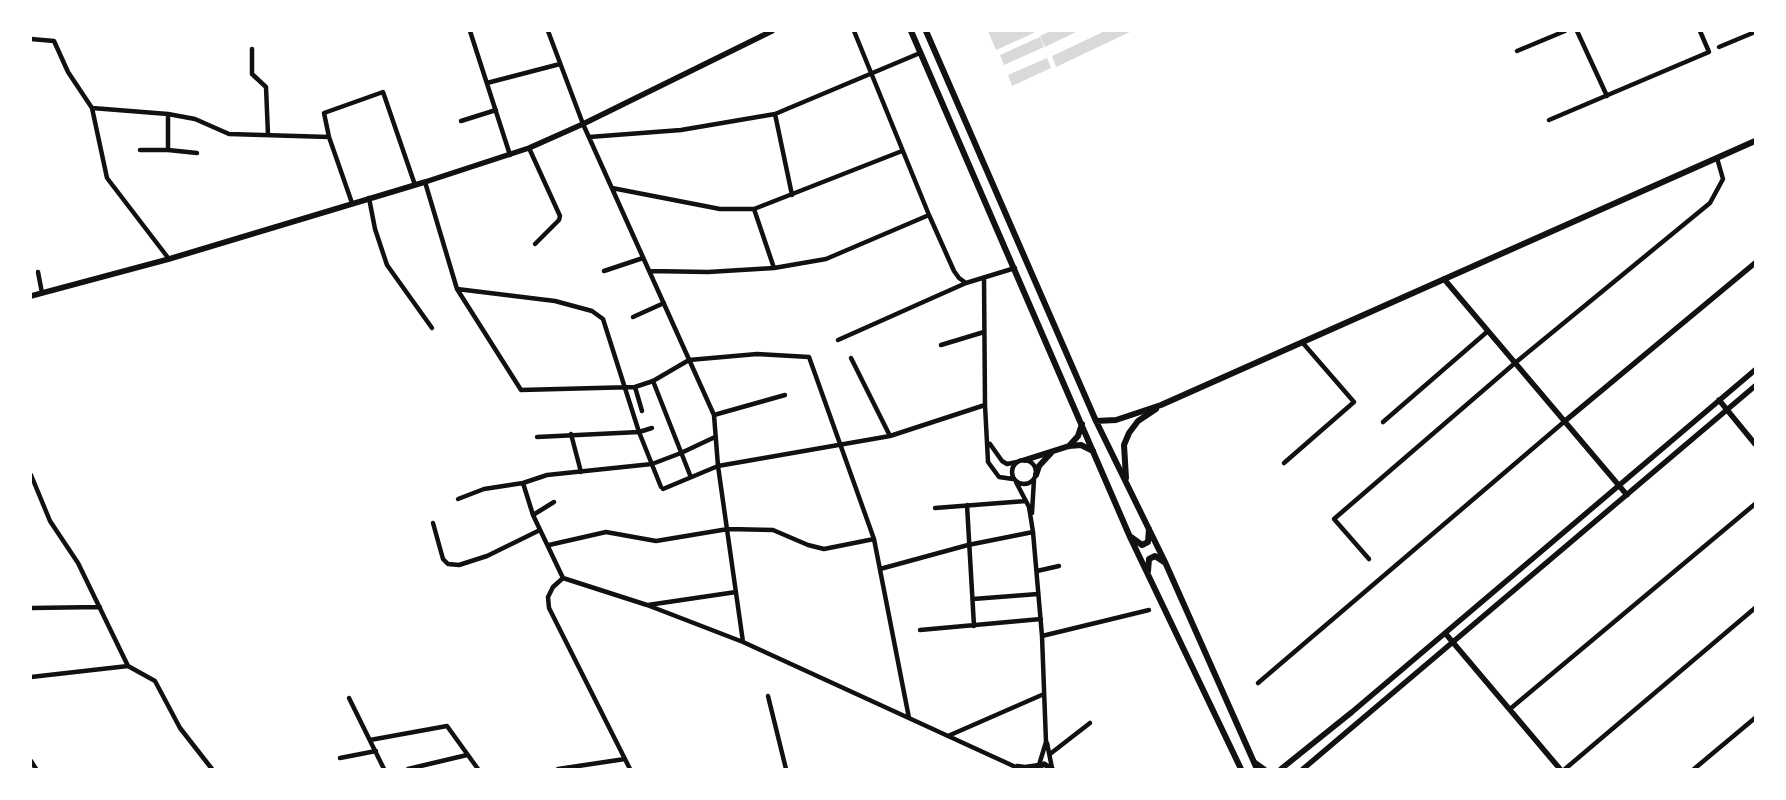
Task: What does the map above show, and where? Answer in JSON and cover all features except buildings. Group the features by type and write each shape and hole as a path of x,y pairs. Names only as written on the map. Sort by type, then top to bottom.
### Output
{"main road":[{"path":"911,31 1130,537 1241,769"},
{"path":"926,31 1096,421 1165,562 1257,769"},
{"path":"1096,421 1116,420 1161,405 1755,141"},
{"path":"1126,483 1123,460 1124,445 1129,433 1138,421 1161,405"},
{"path":"1069,446 1078,436 1082,423"},
{"path":"1025,460 1069,446 1081,445 1093,451"},
{"path":"1035,477 1039,466 1054,450"},
{"path":"1130,537 1142,545 1148,542 1149,528"},
{"path":"1147,574 1149,559 1154,556 1165,562"}],"street":[{"path":"470,31 510,155"},
{"path":"548,31 582,124 714,415 718,466 743,642"},
{"path":"755,31 759,37"},
{"path":"31,296 168,259 510,155 582,124 772,31"},
{"path":"854,31 929,216 954,271 958,278 966,283"},
{"path":"1517,51 1565,31"},
{"path":"1577,31 1607,96"},
{"path":"1549,120 1709,52 1700,31"},
{"path":"1719,47 1755,32"},
{"path":"31,39 54,41 68,72 92,108 107,178 168,259"},
{"path":"252,49 252,74 266,87 268,135"},
{"path":"589,138 681,130 775,114 920,52"},
{"path":"487,83 560,64"},
{"path":"352,203 329,137 324,113 383,92 415,185"},
{"path":"92,108 168,114 195,119 229,134 329,137"},
{"path":"461,121 496,110"},
{"path":"168,114 168,150"},
{"path":"775,114 792,195"},
{"path":"529,148 560,216 559,220 536,244"},
{"path":"140,150 197,153"},
{"path":"612,188 720,209 754,209 902,151"},
{"path":"1368,559 1334,519 1515,363 1710,203 1723,179 1717,158"},
{"path":"425,182 458,289 521,390 635,386 653,381 689,360 757,354 809,356 874,539 909,718"},
{"path":"369,198 375,229 387,265 432,328"},
{"path":"754,209 774,268"},
{"path":"649,271 708,272 774,268 826,258 929,216"},
{"path":"604,271 643,258"},
{"path":"1258,683 1565,421 1755,263"},
{"path":"838,340 966,283 1015,268"},
{"path":"38,272 42,293"},
{"path":"984,278 985,405 989,443 988,462 993,472 999,477 1028,484 1035,477"},
{"path":"1444,279 1627,494"},
{"path":"458,289 514,294 555,301 592,311 602,319 639,432 662,488 718,466 842,446 890,436 985,405"},
{"path":"633,317 664,303"},
{"path":"1383,422 1488,331"},
{"path":"941,345 984,332"},
{"path":"1284,463 1354,402 1302,342"},
{"path":"851,358 890,436"},
{"path":"1281,769 1289,765 1446,633 1755,370"},
{"path":"653,381 690,475"},
{"path":"635,386 642,411"},
{"path":"1303,769 1755,386"},
{"path":"714,415 785,395"},
{"path":"1719,400 1755,444"},
{"path":"537,437 639,432 652,428"},
{"path":"571,434 580,472"},
{"path":"458,498 484,489 523,483 547,475 652,464 715,437"},
{"path":"989,443 1002,461 1007,464 1025,460 1032,463 1035,477 1031,515 1042,636 1046,742 1052,768"},
{"path":"1017,462 1011,471 1031,515"},
{"path":"31,474 50,521 78,563 128,666"},
{"path":"523,483 540,530 549,545 563,578 647,605 743,642 1020,769"},
{"path":"935,508 1026,501"},
{"path":"534,515 554,502"},
{"path":"1510,709 1755,504"},
{"path":"966,505 974,626"},
{"path":"433,523 443,559 448,564 459,565 487,556 540,530"},
{"path":"549,545 606,532 656,540 728,529 773,530 808,546 824,549 874,539"},
{"path":"880,569 968,545 1033,532"},
{"path":"1541,551 1549,560"},
{"path":"1036,571 1059,566"},
{"path":"563,578 553,587 548,597 549,608 630,769"},
{"path":"647,605 736,592"},
{"path":"973,599 1038,594"},
{"path":"31,608 100,607"},
{"path":"1565,769 1755,608"},
{"path":"1042,636 1149,610"},
{"path":"920,630 1040,619"},
{"path":"1446,633 1560,769"},
{"path":"31,677 128,666 155,681 180,728 212,769"},
{"path":"948,736 1044,694"},
{"path":"768,696 786,769"},
{"path":"349,698 384,769"},
{"path":"1352,712 1360,721"},
{"path":"1694,769 1755,718"},
{"path":"1050,754 1090,723"},
{"path":"370,740 447,726 478,769"},
{"path":"1038,767 1046,742"},
{"path":"340,758 376,751"},
{"path":"408,769 467,755"},
{"path":"558,769 625,759"},
{"path":"31,761 36,769"},
{"path":"1253,761 1264,769"},
{"path":"1013,765 1025,768 1047,764 1052,768"}],"shaded area":[{"path":"988,31 1033,31 1034,33 996,50"},
{"path":"1051,31 1078,31 1045,47 1040,36"},
{"path":"1105,31 1132,31 1056,67 1052,56"},
{"path":"1040,37 1044,47 1004,65 1000,55"},
{"path":"1047,58 1051,68 1012,86 1008,75"}]}
